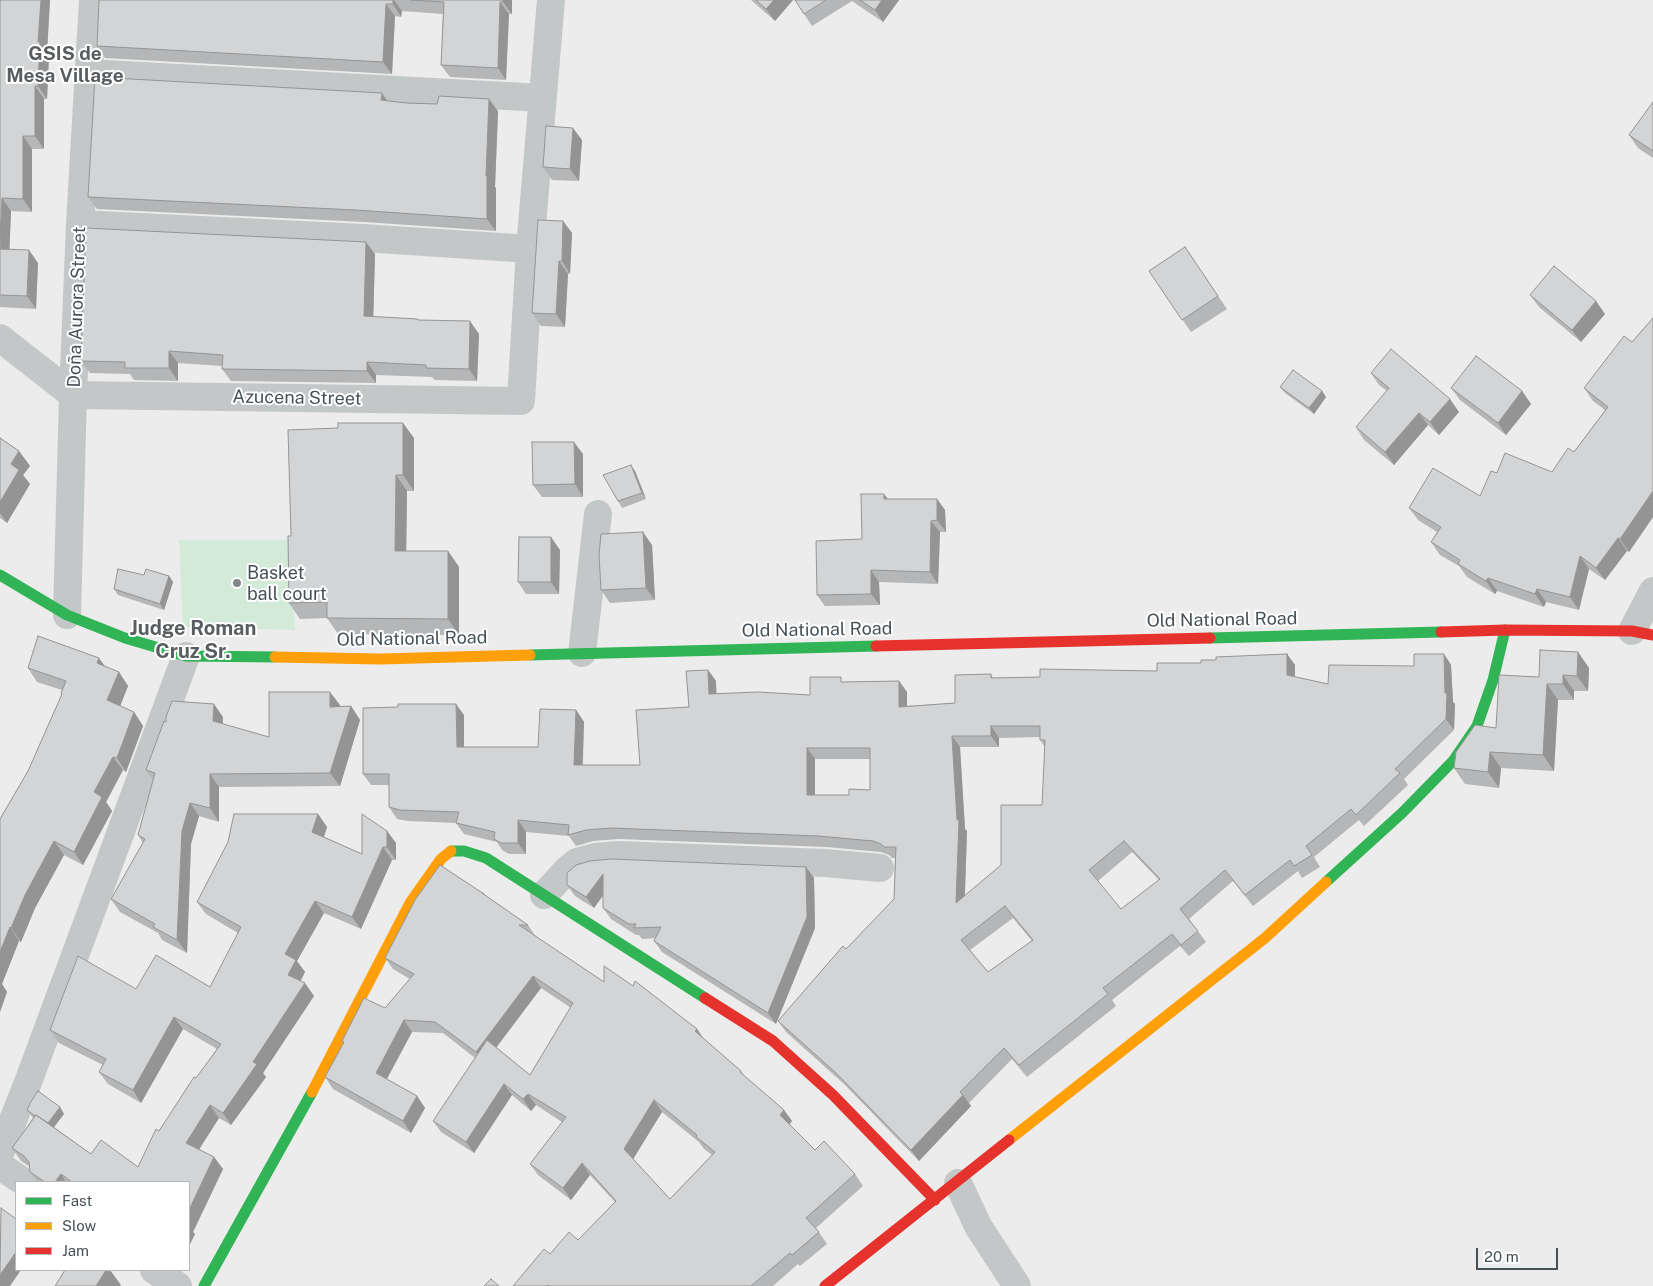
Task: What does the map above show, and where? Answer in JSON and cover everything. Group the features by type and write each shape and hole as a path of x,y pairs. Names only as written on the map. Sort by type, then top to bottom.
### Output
{"street":[{"name":"Doña Aurora Street","path":"67,615 80,224 93,0"},
{"path":"80,224 363,238 530,249 551,0"},
{"path":"88,73 542,98"},
{"name":"Azucena Street","path":"73,395 521,401 530,249"},
{"path":"0,338 73,395"},
{"path":"582,654 598,514"},
{"name":"Old National Road","path":"0,575 67,615 125,638 186,656 380,658 1505,630 1643,633"},
{"path":"1643,633 1653,591"},
{"path":"825,1286 958,1183 1265,938 1402,813 1453,761 1477,726 1493,680 1505,630"},
{"path":"0,1153 186,656"},
{"path":"204,1286 308,1100 410,903 440,859 450,851 464,851 486,858 773,1041 832,1095 935,1200"},
{"path":"544,894 577,862 595,857 618,855 768,860 880,868"},
{"path":"0,1166 22,1181"},
{"path":"958,1183 978,1226 1017,1286"},
{"path":"156,1271 178,1286"}],"green space":[{"name":"Basket ball court","path":"179,540 290,540 295,630 183,627"}],"building":[{"path":"0,0 41,0 38,42 40,42 38,86 35,86 35,136 23,136 23,199 2,198 0,240"},
{"path":"99,0 393,0 393,4 386,4 383,62 97,46"},
{"path":"411,0 503,0 503,2 500,2 498,68 441,65 444,2"},
{"path":"756,0 774,0 766,9"},
{"path":"795,0 826,0 804,14"},
{"path":"860,0 882,0 875,10"},
{"path":"95,77 382,93 381,100 406,103 437,104 439,96 489,99 486,176 487,219 355,210 88,197"},
{"path":"1653,102 1653,151 1629,135"},
{"path":"546,126 573,128 570,169 543,167"},
{"path":"538,220 563,221 562,261 559,261 556,314 532,313"},
{"path":"86,228 366,242 364,316 470,321 469,369 426,368 426,365 367,362 367,371 222,369 223,355 169,351 169,368 125,368 125,362 81,361"},
{"path":"1185,247 1218,296 1182,320 1149,271"},
{"path":"0,249 29,250 27,296 0,295"},
{"path":"1554,266 1596,301 1572,330 1530,295"},
{"path":"1653,318 1653,491 1620,539 1618,538 1596,568 1580,556 1570,597 1537,589 1535,594 1488,578 1486,581 1458,564 1460,560 1431,542 1441,527 1409,508 1433,468 1480,496 1491,471 1497,473 1505,453 1552,472 1568,448 1574,452 1608,407 1584,388 1624,336 1632,342"},
{"path":"1391,349 1450,399 1430,422 1419,413 1385,452 1356,427 1389,388 1371,373"},
{"path":"1476,356 1522,391 1498,423 1451,388"},
{"path":"1293,370 1322,391 1309,408 1280,387"},
{"path":"338,423 403,423 403,475 396,475 395,551 448,551 448,619 327,618 327,602 289,603 288,536 291,536 288,430 338,428"},
{"path":"0,438 19,451 11,464 19,470 0,502"},
{"path":"532,442 574,442 575,484 533,485"},
{"path":"631,465 642,493 618,501 603,475"},
{"path":"861,494 884,494 884,499 937,499 937,520 931,521 930,572 871,570 871,594 817,595 816,541 862,539"},
{"path":"643,532 646,588 601,590 599,555 601,534"},
{"path":"519,537 551,537 551,582 518,582"},
{"path":"118,569 144,575 146,569 169,576 160,604 114,589"},
{"path":"38,636 99,658 97,663 119,672 107,700 134,712 117,758 113,757 94,792 102,797 74,852 54,841 25,895 0,952 0,819 28,771 66,681 28,668"},
{"path":"1540,650 1578,652 1577,676 1563,675 1563,684 1547,684 1543,755 1490,752 1488,772 1454,768 1456,752 1475,725 1496,728 1499,675 1539,677"},
{"path":"1287,654 1287,675 1328,684 1329,665 1414,666 1414,654 1444,654 1445,693 1447,693 1446,719 1395,769 1400,773 1356,815 1351,809 1306,846 1312,855 1294,866 1290,860 1245,895 1225,870 1180,909 1198,931 1181,945 1172,934 1103,988 1108,994 1019,1065 1004,1048 960,1092 963,1095 911,1150 836,1073 778,1021 843,946 846,949 894,899 896,847 884,847 873,841 818,836 611,828 586,830 568,835 569,825 518,820 518,843 501,843 494,839 495,832 456,823 459,812 400,810 389,807 389,774 363,774 363,708 398,707 398,704 456,704 457,747 538,747 540,709 576,710 574,765 640,765 636,710 689,707 686,671 708,670 709,694 758,692 810,695 810,677 841,677 841,682 899,681 899,707 955,703 955,675 991,674 991,678 1040,677 1040,669 1157,671 1157,663 1201,663 1201,660 1216,660 1216,657","holes":["991,726 1040,726 1040,740 1045,740 1042,805 1001,805 1001,865 956,903 959,820 957,820 952,736 991,736","807,748 870,748 870,790 849,789 849,795 807,795","1124,841 1160,879 1121,909 1089,870","1005,906 1033,940 988,972 961,940"]},
{"path":"269,692 330,692 330,707 351,706 330,773 210,774 210,808 190,803 182,831 177,940 153,927 155,924 111,899 145,839 138,835 155,773 146,770 164,721 166,722 172,701 214,704 213,721 269,737"},
{"path":"234,814 318,814 312,832 362,854 362,814 387,831 387,847 383,847 352,917 315,901 285,954 296,960 288,975 305,983 253,1062 257,1064 223,1113 210,1105 186,1143 214,1157 190,1208 190,1181 71,1181 61,1174 56,1181 44,1181 30,1172 29,1162 12,1148 36,1115 91,1154 101,1140 138,1167 156,1129 159,1131 194,1077 196,1078 221,1044 174,1017 133,1090 99,1072 106,1059 50,1030 78,956 136,989 156,955 210,987 241,927 197,902 228,842"},
{"path":"611,859 806,867 807,917 768,1013 654,941 661,927 634,928 636,924 629,924 603,908 603,874 586,897 567,885 567,873 576,865 590,861"},
{"path":"440,865 528,925 519,925 604,982 604,966 633,986 635,981 697,1029 695,1031 784,1110 780,1115 815,1150 824,1141 855,1174 806,1218 819,1232 792,1255 790,1253 751,1286 513,1286 544,1249 550,1254 569,1232 578,1240 616,1201 582,1163 563,1188 530,1164 566,1117 528,1094 523,1099 504,1084 466,1142 433,1121 487,1040 530,1075 573,1003 533,976 476,1052 435,1022 404,1020 376,1073 417,1096 403,1121 325,1077 344,1042 342,1041 364,998 385,1008 414,974 385,958 415,900","holes":["654,1100 697,1135 696,1137 715,1152 670,1199 624,1149"]},
{"path":"38,1091 60,1107 48,1123 27,1110"},
{"path":"1,1208 15,1218 15,1253 0,1275"},
{"path":"64,1271 105,1271 96,1286 55,1286"},
{"path":"491,1279 499,1286 484,1286"}],"traffic: fast":[{"path":"0,575 67,615 125,638 186,656 275,657"},
{"path":"1326,882 1402,813 1453,761 1477,726 1493,680 1505,630"},
{"path":"1210,638 1441,632"},
{"path":"530,655 876,646"},
{"path":"451,851 464,851 486,858 705,998"},
{"path":"204,1286 312,1092"}],"traffic: slow":[{"path":"275,657 380,659 530,655"},
{"path":"312,1092 410,903 441,859 451,851"},
{"path":"1009,1140 1265,938 1326,882"}],"traffic: jam":[{"path":"1441,632 1505,630 1632,631 1653,635"},
{"path":"876,646 1210,638"},
{"path":"705,998 773,1041 833,1095 935,1200"},
{"path":"825,1286 1009,1140"}],"place":[{"name":"Basket ball court","path":"237,583"}],"district":[{"name":"GSIS de Mesa Village","path":"65,65"},
{"name":"Judge Roman Cruz Sr.","path":"193,640"}]}
